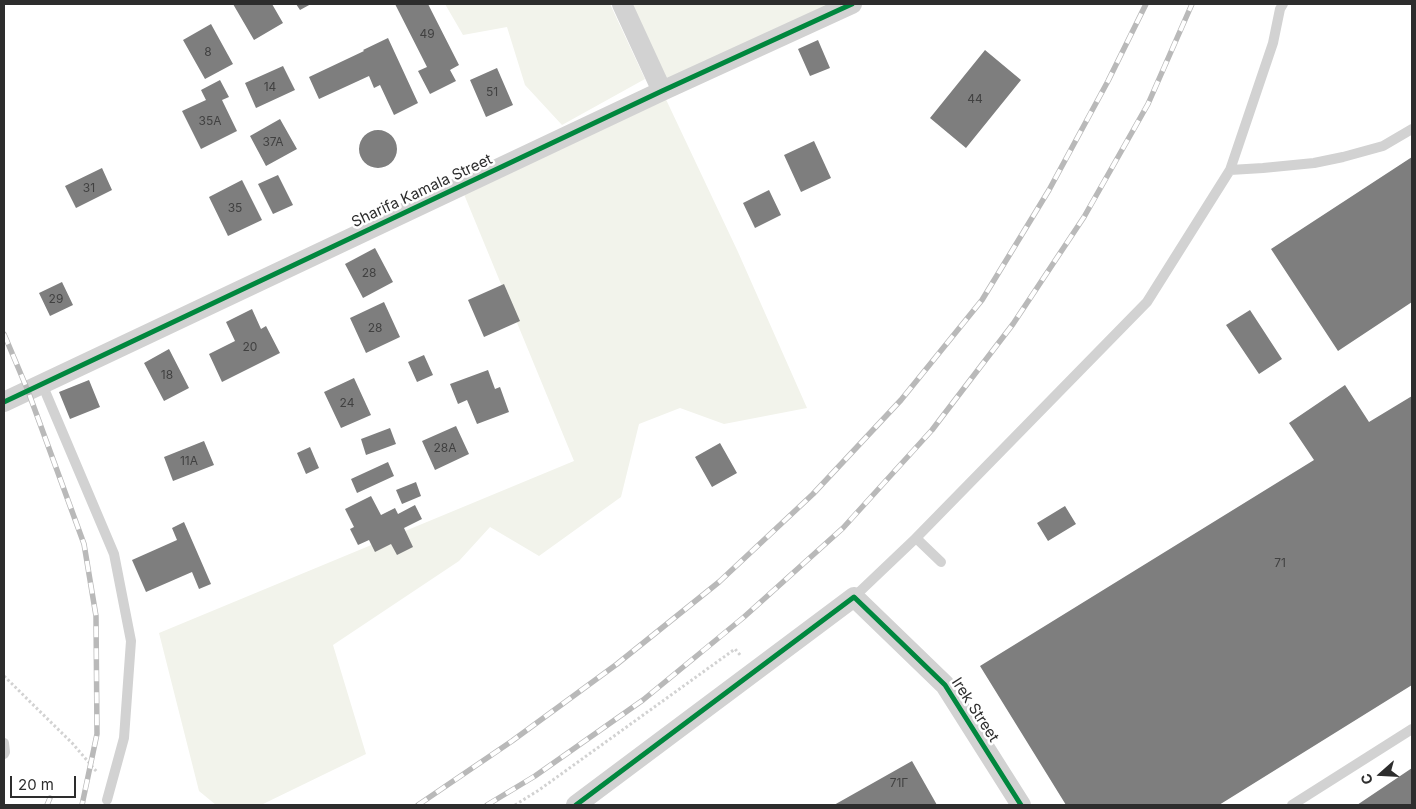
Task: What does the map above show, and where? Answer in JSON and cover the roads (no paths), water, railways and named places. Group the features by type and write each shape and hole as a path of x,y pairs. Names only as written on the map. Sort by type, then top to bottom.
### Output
{"street":[{"path":"622,4 662,91"},
{"name":"Sharifa Kamala Street","path":"4,402 662,91 852,4"},
{"path":"576,805 854,597"},
{"name":"Irek Street","path":"854,597 945,685 1020,805"}],"lane":[{"path":"854,597 916,538 1147,302 1230,170 1273,43 1280,9 1283,4"},
{"path":"1230,170 1306,164 1343,157 1383,146 1412,129"},
{"path":"42,384 114,554 130,641 124,738 107,800"},
{"path":"916,538 941,562"},
{"path":"1292,805 1412,729"},
{"path":"4,743 4,754"}],"railway":[{"path":"418,805 512,741 617,664 719,582 813,494 901,400 982,300 1049,190 1108,81 1146,4"},
{"path":"487,805 535,776 643,700 744,617 843,528 932,430 1013,324 1084,217 1148,104 1192,4"},
{"path":"4,334 28,391 84,544 96,616 97,734 82,805"},
{"path":"47,805 50,798"}]}
